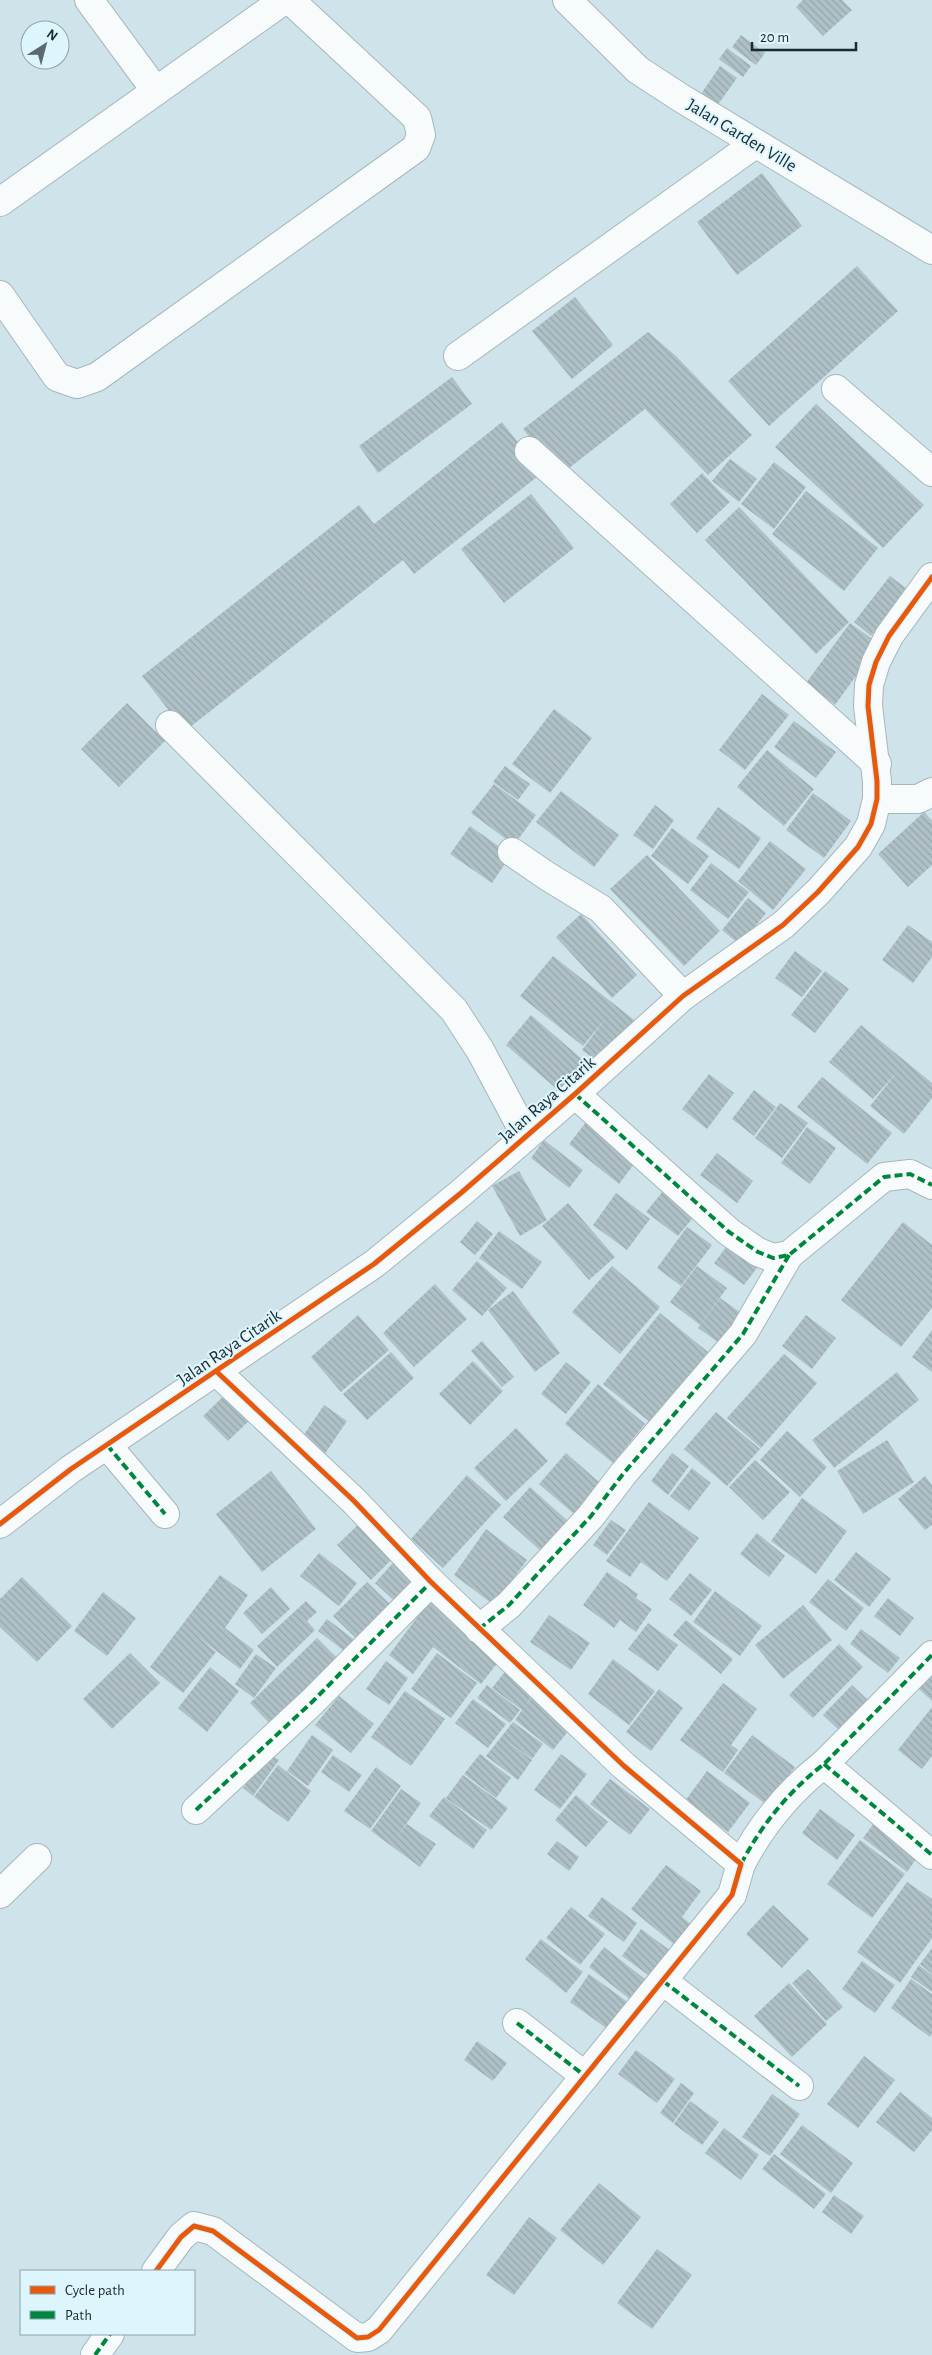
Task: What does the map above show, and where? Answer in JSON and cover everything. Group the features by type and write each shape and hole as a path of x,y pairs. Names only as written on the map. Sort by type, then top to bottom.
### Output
{"street":[{"path":"89,0 156,91"},
{"path":"0,202 284,0"},
{"path":"0,295 57,377 77,384 97,377 416,148 421,135 417,118 290,0"},
{"name":"Jalan Garden Ville","path":"567,0 638,70 755,144 932,250"},
{"path":"458,356 755,144"},
{"path":"836,390 932,472"},
{"path":"530,452 877,764"},
{"name":"Jalan Raya Citarik","path":"0,1524 71,1469 374,1264 575,1094 683,996 783,925 818,892 858,847 871,824 877,799 877,764 868,706 869,685 876,662 889,636 932,577"},
{"path":"170,725 454,1010 480,1050 526,1136"},
{"path":"877,799 918,799 932,792"},
{"path":"512,852 601,909 683,996"},
{"path":"575,1094 730,1232 758,1252 773,1258 789,1255"},
{"path":"479,1628 509,1605 591,1516 624,1474 743,1334 789,1255 884,1177 910,1174 932,1185"},
{"path":"217,1372 354,1501 430,1582 624,1766 741,1864"},
{"path":"107,1445 165,1514"},
{"path":"196,1810 312,1702 430,1582"},
{"path":"157,2270 181,2237 194,2226 214,2231 357,2338 368,2337 379,2330 732,1895 741,1864 773,1813 932,1655"},
{"path":"824,1764 932,1856"},
{"path":"0,1894 37,1858"},
{"path":"663,1980 799,2086"},
{"path":"517,2023 585,2076"},
{"path":"95,2355 109,2335"}],"building":[{"path":"803,0 842,0 852,10 823,36 796,7"},
{"path":"741,35 765,53 756,65 732,47"},
{"path":"727,48 751,66 743,77 719,59"},
{"path":"720,66 737,78 717,106 701,94"},
{"path":"762,173 802,226 737,275 697,222"},
{"path":"857,266 898,311 769,426 728,381"},
{"path":"575,297 613,345 572,379 532,331"},
{"path":"648,332 676,356 752,435 708,475 645,409 560,475 523,429"},
{"path":"452,377 472,404 378,473 359,446"},
{"path":"816,404 924,505 883,548 775,447"},
{"path":"502,422 542,473 414,574 403,560 185,731 142,676 359,505 374,524"},
{"path":"730,459 757,479 739,502 712,481"},
{"path":"774,462 806,487 774,529 741,504"},
{"path":"702,473 730,502 697,533 670,504"},
{"path":"806,491 878,548 844,591 772,534"},
{"path":"531,494 574,548 504,603 461,549"},
{"path":"739,507 849,622 816,654 705,540"},
{"path":"890,576 907,589 871,636 854,622"},
{"path":"850,623 879,644 835,705 806,683"},
{"path":"762,694 789,715 745,770 719,750"},
{"path":"127,703 165,741 119,787 81,749"},
{"path":"554,709 592,738 550,793 512,764"},
{"path":"794,721 836,752 816,778 774,747"},
{"path":"767,750 814,789 784,826 737,787"},
{"path":"505,766 530,784 518,800 493,782"},
{"path":"494,784 536,815 514,845 471,813"},
{"path":"561,791 619,835 594,867 536,822"},
{"path":"813,793 851,821 824,858 786,830"},
{"path":"655,805 674,820 653,849 633,835"},
{"path":"718,807 761,838 739,869 696,838"},
{"path":"924,812 932,821 932,865 908,887 878,854"},
{"path":"470,826 511,855 492,883 450,854"},
{"path":"672,828 709,856 688,884 651,856"},
{"path":"770,841 806,869 773,910 738,881"},
{"path":"647,855 720,931 684,966 610,889"},
{"path":"711,863 749,892 728,919 690,890"},
{"path":"748,898 766,913 740,945 722,930"},
{"path":"581,914 637,975 612,998 556,937"},
{"path":"908,925 932,942 932,957 913,983 882,960"},
{"path":"795,951 822,971 802,997 775,978"},
{"path":"553,956 638,1023 605,1067 582,1050 605,1019 583,1046 520,996"},
{"path":"825,971 849,989 815,1033 791,1015"},
{"path":"531,1015 591,1067 566,1097 506,1045"},
{"path":"861,1025 932,1083 932,1098 904,1134 870,1106 897,1072 873,1099 829,1062"},
{"path":"709,1074 734,1093 707,1129 682,1109"},
{"path":"822,1077 892,1133 867,1164 797,1107"},
{"path":"754,1090 776,1107 754,1136 732,1119"},
{"path":"780,1103 808,1123 782,1158 755,1138"},
{"path":"591,1116 641,1155 619,1184 569,1144"},
{"path":"807,1127 836,1148 810,1184 781,1163"},
{"path":"544,1140 583,1170 569,1188 531,1158"},
{"path":"717,1153 753,1181 737,1203 700,1175"},
{"path":"519,1171 547,1220 520,1236 492,1186"},
{"path":"668,1185 700,1209 678,1236 646,1212"},
{"path":"616,1193 650,1219 627,1250 593,1225"},
{"path":"568,1203 615,1257 589,1280 542,1226"},
{"path":"477,1221 493,1234 475,1255 460,1242"},
{"path":"903,1222 932,1245 932,1308 901,1347 841,1300"},
{"path":"687,1227 712,1245 681,1286 657,1268"},
{"path":"499,1231 542,1262 522,1289 479,1258"},
{"path":"730,1242 760,1264 744,1285 714,1263"},
{"path":"477,1261 507,1288 482,1316 452,1290"},
{"path":"612,1266 660,1307 620,1354 572,1312"},
{"path":"697,1266 727,1288 700,1325 670,1302"},
{"path":"435,1284 467,1319 414,1367 383,1333"},
{"path":"513,1291 560,1353 535,1372 488,1310"},
{"path":"720,1298 744,1315 722,1345 698,1328"},
{"path":"660,1313 708,1352 651,1423 603,1384"},
{"path":"358,1315 389,1350 341,1392 311,1357"},
{"path":"806,1315 836,1338 812,1369 782,1346"},
{"path":"932,1330 932,1372 912,1357"},
{"path":"482,1341 514,1377 502,1387 471,1351"},
{"path":"391,1352 414,1378 367,1420 343,1394"},
{"path":"784,1354 817,1383 761,1448 727,1418"},
{"path":"473,1361 503,1391 470,1425 439,1394"},
{"path":"566,1362 591,1382 566,1414 541,1394"},
{"path":"897,1372 919,1400 834,1468 812,1440"},
{"path":"598,1384 645,1424 613,1463 565,1424"},
{"path":"228,1392 253,1417 228,1441 203,1416"},
{"path":"324,1405 347,1421 322,1458 299,1442"},
{"path":"716,1412 760,1449 727,1486 684,1449"},
{"path":"516,1428 548,1461 506,1501 474,1468"},
{"path":"787,1431 827,1467 800,1497 760,1460"},
{"path":"887,1440 914,1482 863,1514 837,1471"},
{"path":"566,1453 600,1483 574,1514 539,1484"},
{"path":"672,1453 689,1466 668,1495 651,1481"},
{"path":"755,1460 790,1492 763,1520 729,1487"},
{"path":"692,1468 711,1483 689,1511 670,1496"},
{"path":"271,1471 316,1529 262,1572 216,1514"},
{"path":"467,1475 501,1505 443,1568 411,1539"},
{"path":"925,1476 932,1485 932,1525 925,1530 898,1499"},
{"path":"530,1487 570,1523 543,1553 503,1517"},
{"path":"802,1498 847,1531 816,1574 771,1541"},
{"path":"649,1502 699,1538 667,1581 641,1562 630,1577 606,1561"},
{"path":"365,1518 399,1552 371,1580 337,1545"},
{"path":"611,1520 626,1530 607,1555 593,1545"},
{"path":"486,1529 527,1560 494,1605 454,1575"},
{"path":"757,1533 785,1556 769,1577 740,1554"},
{"path":"856,1552 891,1579 869,1607 834,1580"},
{"path":"319,1553 357,1583 339,1606 300,1576"},
{"path":"399,1556 426,1580 401,1607 375,1583"},
{"path":"607,1572 638,1594 636,1598 652,1609 636,1632 620,1620 614,1628 583,1605"},
{"path":"690,1573 712,1590 691,1616 669,1599"},
{"path":"220,1575 248,1595 225,1628 254,1650 240,1669 197,1636 216,1652 183,1693 150,1667"},
{"path":"22,1577 72,1626 37,1662 0,1627 0,1599"},
{"path":"828,1579 864,1608 846,1631 809,1602"},
{"path":"367,1582 396,1610 363,1645 333,1616"},
{"path":"271,1587 290,1609 262,1634 243,1613"},
{"path":"715,1591 762,1626 740,1656 693,1622"},
{"path":"103,1592 136,1618 107,1656 74,1631"},
{"path":"888,1598 914,1618 900,1636 874,1616"},
{"path":"430,1600 503,1656 481,1684 433,1647 413,1674 389,1655"},
{"path":"306,1601 317,1612 307,1621 315,1630 277,1667 257,1646"},
{"path":"803,1605 832,1640 783,1679 755,1645"},
{"path":"549,1615 590,1643 571,1670 530,1642"},
{"path":"327,1619 360,1644 351,1656 318,1631"},
{"path":"686,1620 733,1659 721,1674 673,1635"},
{"path":"648,1623 678,1645 658,1671 628,1649"},
{"path":"861,1629 900,1658 888,1673 850,1644"},
{"path":"317,1638 343,1664 275,1729 250,1703"},
{"path":"839,1644 863,1667 813,1718 789,1695"},
{"path":"130,1653 160,1683 112,1729 83,1699"},
{"path":"437,1653 477,1683 451,1718 411,1689"},
{"path":"256,1654 276,1668 254,1698 235,1684"},
{"path":"613,1659 655,1691 629,1725 588,1694"},
{"path":"386,1661 408,1678 389,1705 366,1689"},
{"path":"210,1667 239,1691 207,1732 178,1708"},
{"path":"507,1669 536,1691 525,1706 536,1693 574,1724 553,1750 515,1720 522,1710 492,1688"},
{"path":"932,1674 932,1701 919,1689"},
{"path":"723,1683 757,1709 731,1745 738,1750 723,1772 680,1740"},
{"path":"487,1685 520,1710 510,1723 477,1698"},
{"path":"852,1685 868,1700 839,1730 823,1715"},
{"path":"659,1689 683,1708 651,1751 626,1732"},
{"path":"405,1691 445,1719 411,1766 371,1737"},
{"path":"339,1696 374,1724 351,1753 315,1725"},
{"path":"473,1699 506,1724 488,1748 455,1723"},
{"path":"932,1707 932,1756 922,1769 898,1750"},
{"path":"513,1722 543,1744 532,1759 505,1740 532,1760 518,1780 486,1756"},
{"path":"312,1735 333,1750 308,1786 287,1771"},
{"path":"752,1735 795,1767 767,1805 724,1773"},
{"path":"268,1753 279,1760 253,1796 243,1788"},
{"path":"480,1754 511,1778 496,1798 464,1774"},
{"path":"561,1754 587,1774 560,1809 534,1790"},
{"path":"333,1755 362,1775 349,1792 321,1772"},
{"path":"278,1765 311,1791 288,1822 254,1797"},
{"path":"376,1767 401,1786 370,1829 344,1811"},
{"path":"707,1771 750,1803 728,1832 685,1801"},
{"path":"463,1775 508,1808 491,1830 446,1798"},
{"path":"610,1779 650,1809 630,1835 590,1804"},
{"path":"401,1789 421,1803 397,1837 407,1824 436,1844 420,1867 371,1831"},
{"path":"576,1795 608,1822 586,1847 555,1820"},
{"path":"444,1797 487,1830 473,1849 429,1816"},
{"path":"820,1809 855,1835 837,1860 802,1833"},
{"path":"877,1819 921,1852 907,1872 863,1838"},
{"path":"860,1840 905,1874 872,1918 827,1884"},
{"path":"557,1841 579,1857 569,1871 547,1854"},
{"path":"666,1865 701,1891 682,1917 693,1926 676,1946 631,1909"},
{"path":"907,1882 932,1899 932,1938 900,1983 857,1952"},
{"path":"602,1897 637,1923 624,1942 588,1916"},
{"path":"773,1905 809,1939 782,1968 746,1934"},
{"path":"571,1907 605,1934 580,1965 546,1938"},
{"path":"641,1929 675,1954 655,1980 622,1956"},
{"path":"541,1939 583,1972 566,1993 525,1959"},
{"path":"604,1947 651,1984 636,2004 589,1967"},
{"path":"932,1948 932,1974 920,1964"},
{"path":"862,1961 895,1985 875,2013 842,1989"},
{"path":"919,1965 932,1975 932,1992 911,1977"},
{"path":"808,1969 843,2007 826,2021 792,1983"},
{"path":"589,1974 629,2003 609,2030 570,2002"},
{"path":"911,1979 932,1994 932,2033 930,2037 891,2008"},
{"path":"789,1983 827,2024 792,2057 754,2016"},
{"path":"477,2041 507,2063 493,2081 464,2060"},
{"path":"636,2050 675,2079 657,2103 618,2074"},
{"path":"864,2056 895,2080 858,2128 827,2104"},
{"path":"681,2083 694,2093 673,2123 660,2113"},
{"path":"900,2092 932,2118 932,2130 914,2152 876,2122"},
{"path":"772,2094 800,2114 770,2156 742,2137"},
{"path":"690,2101 719,2122 702,2145 674,2124"},
{"path":"802,2125 853,2163 831,2193 780,2154"},
{"path":"724,2128 759,2155 741,2180 705,2153"},
{"path":"774,2154 826,2194 814,2209 762,2169"},
{"path":"599,2183 641,2217 603,2265 560,2230"},
{"path":"834,2195 864,2216 851,2234 822,2212"},
{"path":"529,2217 557,2238 514,2295 486,2275"},
{"path":"657,2249 692,2275 652,2329 617,2303"}],"marked path":[{"path":"575,1094 729,1232 758,1252 773,1258 789,1255 884,1177 910,1174 932,1185"},
{"path":"479,1629 509,1605 591,1516 623,1474 743,1334 789,1255"},
{"path":"107,1445 165,1514"},
{"path":"196,1810 312,1702 431,1582"},
{"path":"741,1864 758,1835 777,1809 799,1785 824,1764 932,1655"},
{"path":"824,1764 932,1855"},
{"path":"663,1981 799,2086"},
{"path":"517,2023 585,2076"},
{"path":"95,2355 109,2335"}],"cycle path":[{"path":"0,1524 71,1469 374,1264 461,1193 575,1094 683,996 783,925 818,892 858,847 871,824 877,799 877,781 868,706 869,685 876,662 889,636 932,577"},
{"path":"157,2270 181,2237 194,2226 213,2231 357,2338 368,2337 379,2330 732,1895 741,1864 624,1766 431,1582 354,1501 217,1372"}]}
